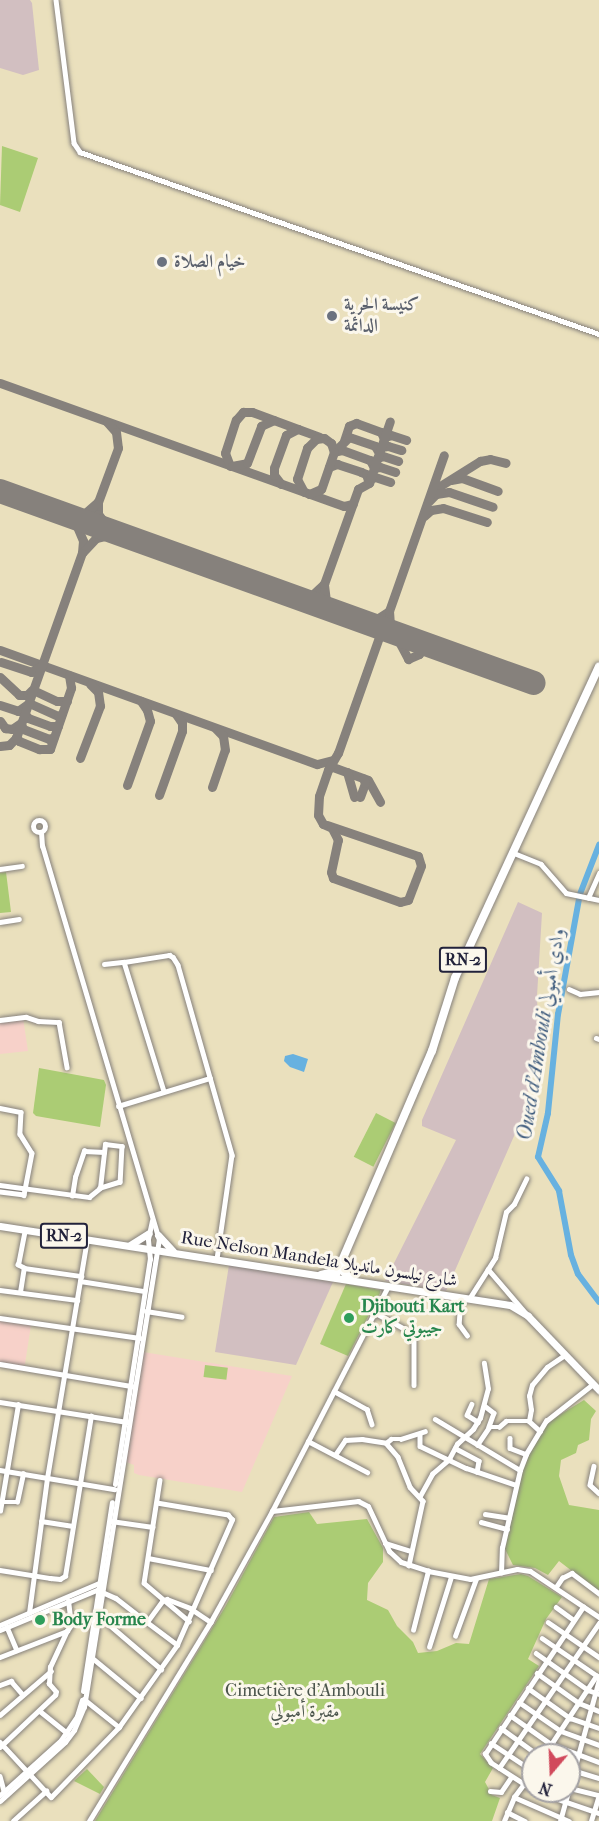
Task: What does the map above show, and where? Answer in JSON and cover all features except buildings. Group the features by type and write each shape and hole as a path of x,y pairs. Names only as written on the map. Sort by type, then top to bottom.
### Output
{"highway":[{"name":"RN-2","path":"335,1277 432,1051 455,978 599,667"},
{"path":"321,1275 333,1272 342,1263 349,1279"}],"main road":[{"name":"Rue Nelson Mandela شارع نيلسون مانديلا","path":"0,1226 510,1305 528,1316 599,1390"},
{"path":"128,1246 149,1233"},
{"path":"158,1235 175,1252"}],"street":[{"path":"56,0 74,143 80,152 599,334"},
{"path":"0,1800 74,1730 84,1699 99,1616 101,1588 133,1386 144,1291 158,1235 38,831"},
{"path":"514,853 541,864 566,893 599,900"},
{"path":"0,869 22,866"},
{"path":"588,898 599,873"},
{"path":"0,922 19,919"},
{"path":"104,964 169,955 177,960 232,1155 217,1259"},
{"path":"124,962 164,1091"},
{"path":"569,989 580,994 599,992"},
{"path":"0,1020 26,1017 38,1021 59,1022 67,1067"},
{"path":"118,1106 210,1078"},
{"path":"0,1108 21,1112 20,1134 32,1153 25,1188 21,1196 0,1192"},
{"path":"0,1185 89,1197 100,1188 120,1182 122,1146 105,1144 100,1188"},
{"path":"72,1196 75,1177 84,1151 104,1152"},
{"path":"467,1335 459,1324 465,1298 495,1258 506,1212 514,1204 526,1179"},
{"path":"143,1310 153,1249 149,1233 152,1221"},
{"path":"25,1230 18,1265 144,1291"},
{"path":"30,1615 46,1478 87,1240"},
{"path":"20,1292 24,1268"},
{"path":"488,1269 528,1316"},
{"path":"90,1821 211,1622 272,1511 388,1286"},
{"path":"0,1290 77,1300"},
{"path":"143,1310 182,1317"},
{"path":"374,1312 414,1334 414,1385"},
{"path":"0,1318 140,1338"},
{"path":"529,1421 531,1410 529,1396 532,1385 547,1367 565,1355"},
{"path":"0,1364 133,1386"},
{"path":"420,1496 432,1474 449,1459 455,1448 478,1422 489,1389 484,1364"},
{"path":"501,1573 509,1518 526,1454 550,1417 593,1384"},
{"path":"334,1391 367,1409 373,1419 372,1424"},
{"path":"0,1402 127,1422"},
{"path":"472,1404 467,1415 478,1422"},
{"path":"0,1511 18,1405"},
{"path":"477,1445 494,1413 484,1406"},
{"path":"0,1570 63,1578 91,1416"},
{"path":"435,1419 520,1470"},
{"path":"489,1426 499,1427 506,1421 529,1421 540,1431"},
{"path":"111,1521 114,1489 127,1422"},
{"path":"386,1443 391,1439 422,1432 418,1445 477,1472 516,1485"},
{"path":"335,1455 341,1443 351,1438 386,1443 398,1457 410,1487 420,1496 422,1503 409,1565"},
{"path":"510,1438 510,1448 526,1454"},
{"path":"308,1441 367,1472"},
{"path":"455,1448 479,1461 477,1472"},
{"path":"594,1466 590,1488 599,1494"},
{"path":"0,1470 114,1489"},
{"path":"1,1503 16,1502 22,1474"},
{"path":"160,1480 144,1586 189,1621"},
{"path":"272,1511 358,1501 372,1511 385,1543 396,1559 428,1571 476,1579 517,1569 530,1570 599,1617"},
{"path":"68,1602 71,1619 51,1662 50,1684 56,1692 55,1695 1,1744 51,1797 119,1727 177,1645 194,1611 231,1517 157,1503"},
{"path":"485,1514 509,1518"},
{"path":"41,1521 73,1526"},
{"path":"111,1521 153,1527"},
{"path":"481,1522 507,1529"},
{"path":"385,1543 411,1551"},
{"path":"148,1558 211,1570"},
{"path":"413,1629 428,1571"},
{"path":"556,1587 562,1578 572,1573 599,1593"},
{"path":"429,1647 451,1576"},
{"path":"455,1636 476,1579"},
{"path":"0,1625 101,1588"},
{"path":"90,1656 96,1600 101,1588"},
{"path":"0,1630 30,1615 101,1588"},
{"path":"101,1588 177,1645"},
{"path":"90,1593 95,1596 96,1600"},
{"path":"147,1622 162,1601 170,1600 211,1622"},
{"path":"521,1783 484,1756 583,1606"},
{"path":"556,1607 574,1620"},
{"path":"99,1616 161,1669"},
{"path":"548,1622 599,1658"},
{"path":"499,1768 599,1623"},
{"path":"7,1627 17,1650"},
{"path":"0,1657 67,1631"},
{"path":"592,1633 599,1638"},
{"path":"542,1638 598,1678"},
{"path":"536,1653 564,1674 597,1694"},
{"path":"90,1656 141,1698"},
{"path":"0,1715 51,1671"},
{"path":"537,1673 579,1703 599,1711"},
{"path":"552,1743 598,1678"},
{"path":"581,1746 590,1708 597,1694 598,1678"},
{"path":"0,1685 11,1682 23,1695"},
{"path":"528,1688 570,1718 599,1728"},
{"path":"84,1699 119,1727"},
{"path":"2,1793 28,1773 67,1733 84,1699"},
{"path":"519,1702 561,1731 599,1745"},
{"path":"40,1711 67,1733"},
{"path":"510,1715 550,1743"},
{"path":"501,1728 522,1743"},
{"path":"491,1743 521,1763"},
{"path":"581,1757 599,1762"},
{"path":"581,1773 599,1778"},
{"path":"0,1776 2,1793"},
{"path":"490,1791 501,1792 511,1776"},
{"path":"504,1821 521,1786"},
{"path":"13,1821 46,1791"},
{"path":"581,1791 599,1795 596,1812 591,1821"},
{"path":"514,1797 561,1820 569,1821"},
{"path":"561,1820 566,1803 596,1812"},
{"path":"507,1812 525,1821"}],"shaded area":[{"path":"0,0 30,0 32,3 39,70 23,75 0,68"},
{"path":"518,902 542,913 537,996 538,1027 525,1111 446,1291 385,1281 456,1140 422,1126 422,1120"},
{"path":"23,1018 28,1051 0,1054 0,1021"},
{"path":"229,1265 333,1282 296,1365 215,1352"},
{"path":"0,1320 31,1325 23,1366 0,1362"},
{"path":"143,1352 292,1376 242,1492 139,1475 134,1473 134,1465 126,1462"}],"green space":[{"path":"2,146 38,158 20,212 0,205"},
{"path":"6,872 11,912 0,913 0,873"},
{"path":"39,1068 104,1080 106,1085 100,1127 36,1116 33,1113"},
{"path":"376,1113 396,1123 373,1167 354,1157"},
{"name":"Djibouti Kart جيبوتي كارت","path":"346,1284 380,1290 348,1356 320,1344"},
{"path":"205,1365 228,1368 226,1380 204,1377"},
{"path":"584,1400 596,1411 591,1419 589,1440 578,1445 576,1453 561,1460 559,1476 569,1505 599,1510 599,1592 559,1561 548,1575 535,1568 513,1565 505,1549 524,1464 548,1422"},
{"name":"Cimetière d'Ambouli مقبرة أمبولي","path":"309,1512 317,1524 367,1519 383,1548 383,1562 368,1583 367,1600 388,1610 397,1626 413,1642 418,1653 437,1651 456,1643 469,1644 489,1579 521,1574 562,1597 546,1619 528,1659 539,1666 480,1754 493,1768 485,1782 492,1795 500,1798 492,1821 95,1821 225,1607 274,1517"},
{"path":"87,1769 104,1787 100,1794 74,1781"}],"water":[{"path":"293,1054 308,1059 304,1072 290,1067 284,1061 285,1056"}],"waterway":[{"name":"Oued d'Ambouli وادي أمبولي","path":"580,894 599,845"},
{"name":"Oued d'Ambouli وادي أمبولي","path":"579,899 558,1014 548,1113 538,1157 559,1191 571,1255 578,1274 599,1302"}],"taxiway":[{"path":"0,383 344,506 353,504"},
{"path":"230,466 225,453 236,420 243,412 252,412 298,429"},
{"path":"232,466 247,463 261,426 274,420"},
{"path":"334,611 326,601 324,584 358,489 369,483 390,421"},
{"path":"107,422 116,432 118,448 98,502 98,514 110,530"},
{"path":"344,441 349,426 356,423 381,432 384,439"},
{"path":"281,484 274,475 274,468 286,435 298,429 320,437"},
{"path":"385,437 391,435 406,440"},
{"path":"334,452 349,437 375,446 379,453"},
{"path":"304,492 297,479 307,448 316,439 324,438 331,443 334,452 321,489 309,494"},
{"path":"381,447 388,446 401,450"},
{"path":"334,452 342,450 370,460 374,468 380,467 395,472"},
{"path":"396,634 390,625 389,611 444,455"},
{"path":"377,458 383,456 398,461"},
{"path":"432,491 480,461 490,459 506,463"},
{"path":"329,467 337,464 366,474 369,483"},
{"path":"370,479 375,477 390,482"},
{"path":"451,480 462,478 498,491"},
{"path":"429,501 436,494 449,492 493,507"},
{"path":"67,515 84,514 98,502"},
{"path":"424,516 431,510 443,508 487,522"},
{"path":"73,517 83,541 82,553 96,538 118,533"},
{"path":"0,746 9,745 16,738 82,553"},
{"path":"298,598 311,596 324,584"},
{"path":"369,624 389,611"},
{"path":"327,825 418,856 421,866 408,900 400,902 333,878 331,872 338,840 332,828 323,824 318,815 319,796 328,770 338,753 379,637 376,626"},
{"path":"390,631 397,638 408,659 419,654 419,642"},
{"path":"0,650 317,764 333,760"},
{"path":"1,662 31,672 42,666"},
{"path":"16,737 19,741 39,749 50,749 71,688 69,675"},
{"path":"0,677 19,695 27,695 32,690"},
{"path":"80,758 100,706 98,692 90,684"},
{"path":"33,690 57,701 67,701"},
{"path":"127,785 150,721 141,701"},
{"path":"0,705 18,711 29,703 58,716 62,714"},
{"path":"25,714 28,718 50,726 58,726"},
{"path":"159,795 182,731 182,723 176,714"},
{"path":"0,721 5,728 12,729 21,723"},
{"path":"21,724 23,729 49,739 54,737"},
{"path":"212,787 225,750 223,736 216,729"},
{"path":"330,766 368,780 380,802"},
{"path":"347,772 354,797"},
{"path":"360,797 365,783 363,778"}],"runway":[{"path":"0,491 534,683"}],"place":[{"name":"خيام الصلاة","path":"162,262"},
{"name":"كنيسة الحرية الدائمة","path":"332,316"},
{"name":"Djibouti Kart جيبوتي كارت","path":"349,1318"},
{"name":"Body Forme","path":"40,1620"}]}
